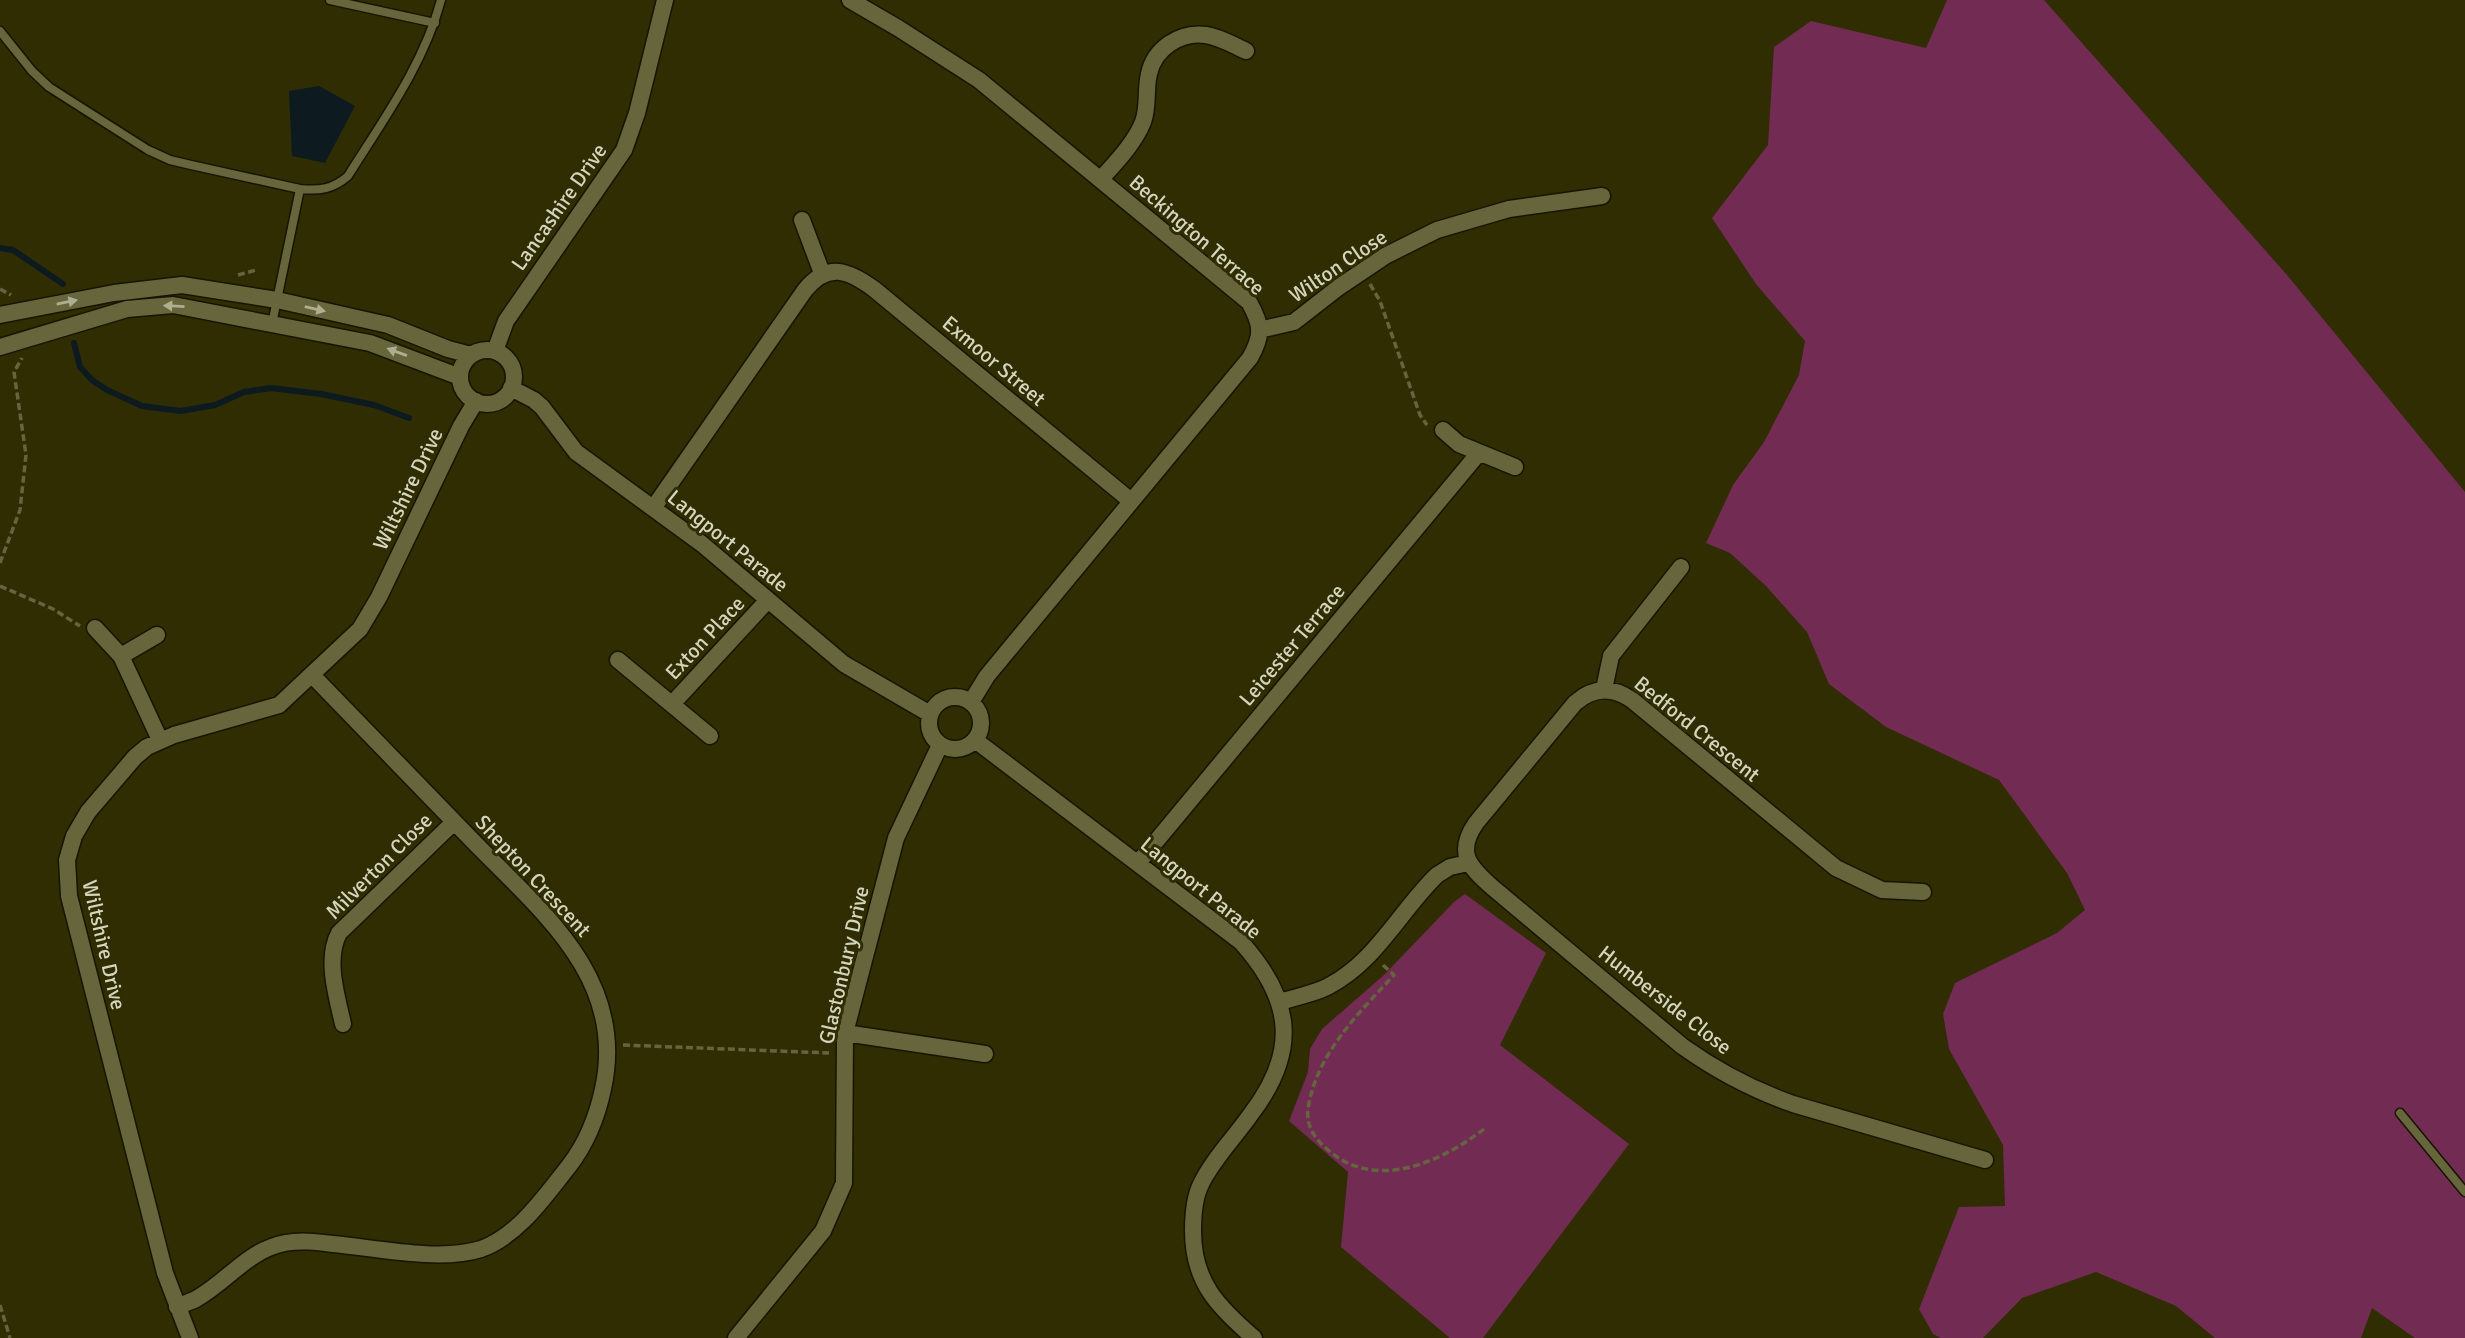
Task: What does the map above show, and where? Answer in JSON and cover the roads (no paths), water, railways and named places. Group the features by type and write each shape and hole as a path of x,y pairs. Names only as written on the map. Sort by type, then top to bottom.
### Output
{"street":[{"name":"Lancashire Drive","path":"495,351 506,321 624,150 638,113 666,0"},
{"name":"Beckington Terrace","path":"860,3 979,80 1248,302 1259,320 1258,344 1250,358 987,676 971,702"},
{"path":"1101,179 1142,125 1150,69 1169,44 1190,35 1204,34 1246,51"},
{"name":"Wilton Close","path":"1259,330 1294,322 1361,271 1437,230 1509,209 1602,196"},
{"path":"654,507 805,290 822,273 802,220"},
{"name":"Exmoor Street","path":"822,273 845,273 858,277 1131,502"},
{"path":"0,316 169,285 215,289 277,300 388,325 448,349 471,355"},
{"path":"0,348 114,312 155,305 191,307 370,343 460,377"},
{"path":"479,351 495,351 502,355 511,366 513,381 507,395 492,403 476,401 465,391 460,377 461,369 471,355 479,351"},
{"name":"Langport Parade","path":"511,388 542,407 576,452 654,507 844,664 930,714"},
{"name":"Wiltshire Drive","path":"190,1338 165,1273 69,896 66,874 69,849 84,818 135,757 160,740 270,709 290,696 350,639 371,612 461,426 476,401"},
{"path":"1443,430 1459,444 1478,454 1515,467"},
{"name":"Leicester Terrace","path":"1138,863 1478,454"},
{"path":"1604,689 1611,656 1682,567"},
{"name":"Exton Place","path":"672,704 768,600"},
{"path":"95,628 121,656 160,740"},
{"path":"121,656 157,635"},
{"name":"Exton Place","path":"618,660 710,736"},
{"name":"Shepton Crescent","path":"177,1307 197,1298 261,1251 285,1243 311,1242 449,1255 481,1249 520,1223 574,1160 600,1104 607,1066 601,1005 576,951 312,675"},
{"name":"Bedford Crescent","path":"1468,863 1466,842 1476,823 1575,704 1587,694 1604,689 1615,690 1632,700 1836,867 1882,890 1923,892"},
{"path":"955,696 971,702 981,719 981,729 967,747 958,750 940,745 930,733 930,714 938,703 955,696"},
{"name":"Langport Parade","path":"975,740 1241,942 1261,965 1280,1002 1284,1039 1278,1072 1254,1111 1201,1185 1193,1222 1193,1250 1206,1286 1216,1303 1254,1338"},
{"name":"Glastonbury Drive","path":"736,1338 823,1231 844,1183 845,1033 896,838 940,745"},
{"name":"Milverton Close","path":"343,1024 336,990 333,951 339,933 454,822"},
{"path":"1280,1002 1326,987 1354,970 1371,954 1437,875 1450,867 1468,863"},
{"name":"Humberside Close","path":"1468,863 1492,887 1682,1046 1706,1063 1765,1094 1793,1104 1985,1160"},
{"path":"845,1033 985,1054"}],"lane":[{"path":"330,0 435,23"},
{"path":"0,32 49,87 148,150 170,160 318,191 338,185 348,176 418,61 435,23 441,0"},
{"path":"272,324 300,189"},
{"path":"2400,1113 2465,1192"}],"waterway":[{"path":"0,248 13,250 63,284"},
{"path":"74,343 80,367 92,380 142,406 181,411 215,405 244,392 271,388 321,394 374,405 409,418"}]}
